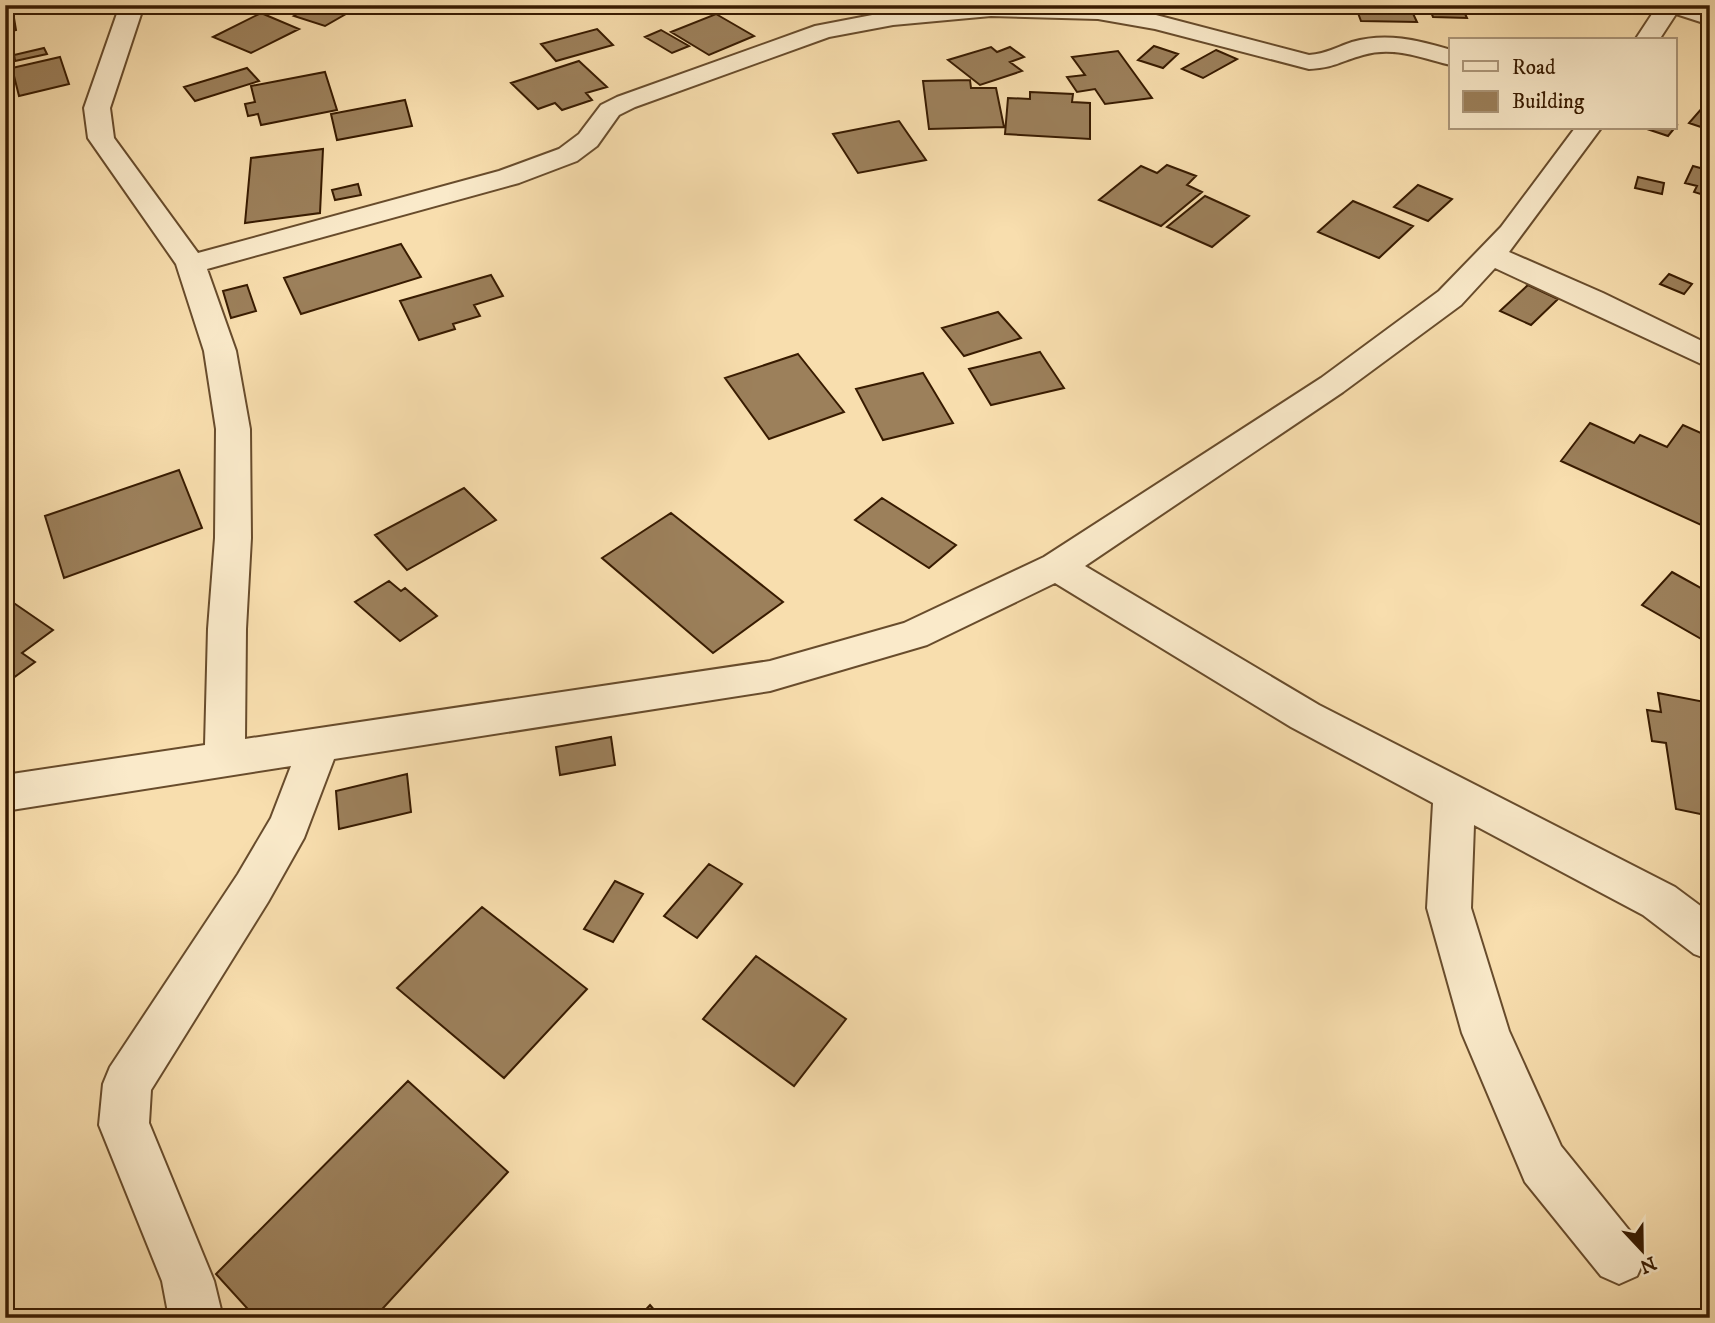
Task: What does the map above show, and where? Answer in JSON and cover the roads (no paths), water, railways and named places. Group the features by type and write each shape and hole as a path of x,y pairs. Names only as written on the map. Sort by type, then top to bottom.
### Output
{"street":[{"path":"132,5 97,108 101,138 191,264 220,351 233,429 233,538 227,629 225,758"},
{"path":"1648,38 1672,5 1710,18"},
{"path":"191,264 509,177 568,155 588,141 610,110 626,102 823,31 893,18 991,9 1098,12 1156,22 1309,62 1328,61 1358,48 1391,44 1412,46 1449,57"},
{"path":"5,793 770,676 914,635 1057,567 1332,385 1450,298 1511,233 1586,130"},
{"path":"1490,255 1592,300 1710,358"},
{"path":"1057,567 1305,716 1454,795 1579,856 1659,901 1710,939"},
{"path":"196,1318 188,1281 124,1125 127,1084 253,888 289,825 319,746"},
{"path":"1454,795 1449,908 1486,1033 1543,1164 1619,1258"}]}
